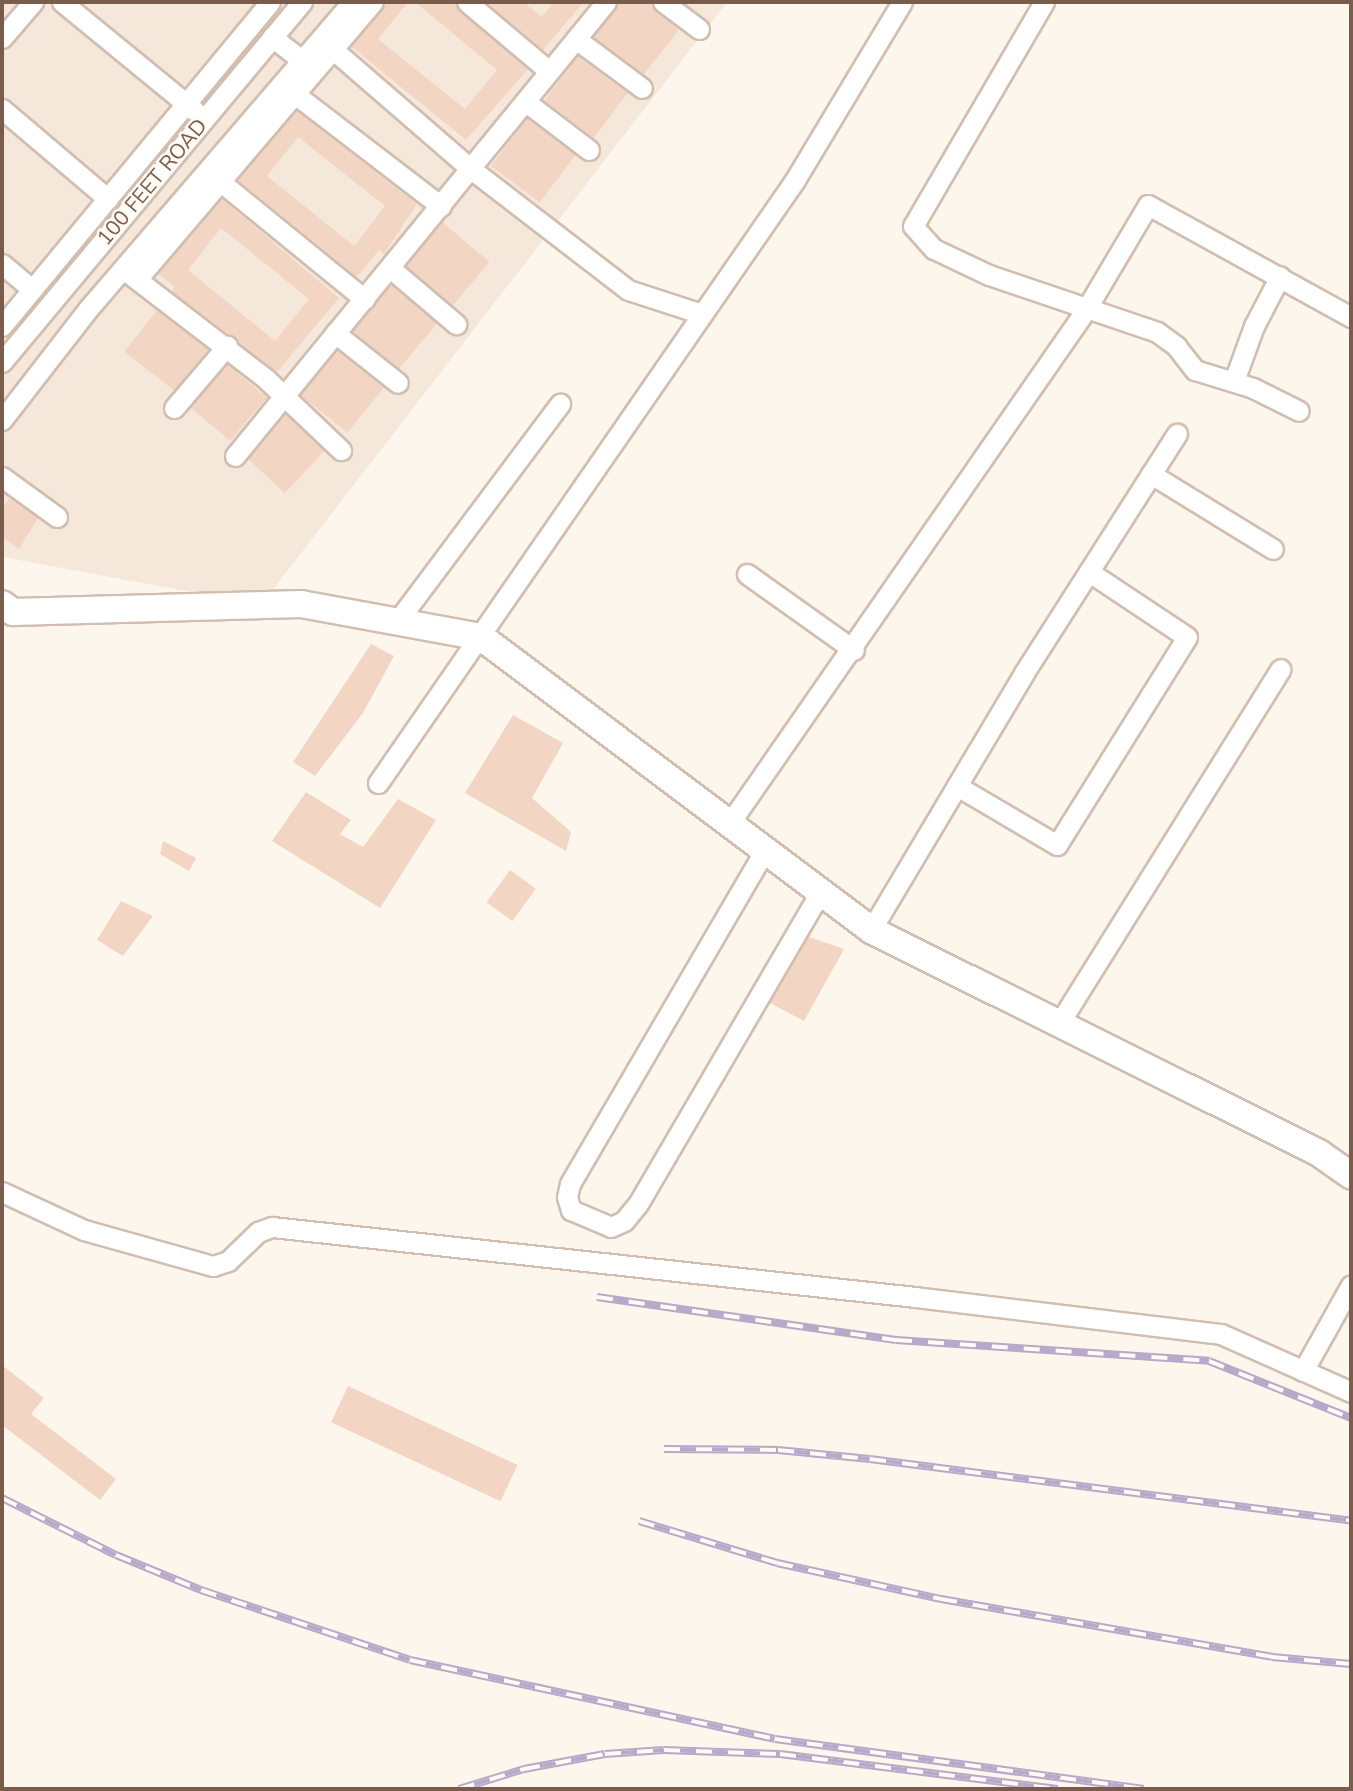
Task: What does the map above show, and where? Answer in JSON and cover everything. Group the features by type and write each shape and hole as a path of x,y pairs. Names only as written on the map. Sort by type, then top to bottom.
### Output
{"street":[{"path":"2,38 33,2"},
{"path":"62,2 204,119"},
{"path":"2,326 270,2"},
{"name":"100 FEET ROAD","path":"2,362 302,2"},
{"path":"290,89 304,62 328,45 352,2"},
{"path":"2,420 328,45 373,2"},
{"path":"467,2 549,72"},
{"path":"235,456 607,2"},
{"path":"663,2 699,29"},
{"path":"378,783 795,180 901,2"},
{"path":"1044,2 913,226 934,249 1085,311 1157,332 1176,346 1195,370 1234,381 1299,411"},
{"path":"272,37 304,62"},
{"path":"576,39 642,88"},
{"path":"328,45 471,169 628,290 702,314"},
{"path":"290,89 441,206"},
{"path":"526,102 589,150"},
{"path":"2,109 108,199"},
{"path":"214,176 364,299"},
{"path":"729,824 854,650 1085,311 1148,205 1351,317"},
{"path":"2,264 32,289"},
{"path":"390,268 456,324"},
{"path":"131,274 227,346 341,450"},
{"path":"1234,381 1254,326 1280,276"},
{"path":"335,333 398,383"},
{"path":"174,408 227,346"},
{"path":"396,623 560,404"},
{"path":"871,930 1088,572 1177,434"},
{"path":"1151,474 1273,549"},
{"path":"2,477 57,517"},
{"path":"957,786 1058,845 1187,637 1088,572"},
{"path":"747,575 854,650"},
{"path":"2,604 13,612 301,604 481,637 871,930 1319,1153 1351,1175"},
{"path":"1060,1022 1281,668"},
{"path":"765,850 570,1184 567,1197 572,1210 611,1227 624,1222 638,1204 821,891"},
{"path":"2,1192 84,1230 213,1266 228,1261 258,1231 292,1228 1221,1334 1351,1392"},
{"path":"1303,1371 1351,1285"}],"shaded area":[{"path":"2,2 727,2 261,605 2,557"}],"building":[{"path":"385,2 408,2 378,39 465,109 497,70 415,2 455,2 459,11 528,69 466,140 351,46"},
{"path":"486,2 523,2 542,17 553,2 584,2 543,50"},
{"path":"618,2 651,2 655,11 679,30 644,74 593,37"},
{"path":"578,56 628,93 594,138 544,101"},
{"path":"297,111 417,204 384,254 379,250 357,277 238,180","holes":["298,137 385,206 354,246 267,176"]},
{"path":"527,118 576,155 540,203 491,166"},
{"path":"222,199 339,298 277,372 172,291 175,287 158,274","holes":["221,228 309,299 275,341 188,270"]},
{"path":"442,222 489,262 453,306 405,266"},
{"path":"391,285 437,324 398,370 352,331"},
{"path":"157,310 208,350 176,392 124,352"},
{"path":"337,350 384,388 347,433 300,395"},
{"path":"227,364 267,397 230,441 190,408"},
{"path":"285,414 324,451 285,493 245,456"},
{"path":"10,498 38,518 19,549 2,537 2,509"},
{"path":"371,644 394,656 363,713 315,776 293,762"},
{"path":"513,715 563,743 532,798 571,832 566,851 465,793"},
{"path":"306,792 351,820 340,834 363,847 398,799 436,820 380,908 272,841"},
{"path":"163,841 196,858 189,871 160,854"},
{"path":"510,870 536,889 512,921 486,902"},
{"path":"121,901 153,916 123,956 97,940"},
{"path":"809,937 844,949 804,1021 770,1003"},
{"path":"2,1365 44,1398 31,1414 116,1479 100,1500 2,1425"},
{"path":"348,1386 517,1465 501,1501 331,1422"}],"railway":[{"path":"597,1297 896,1340 1209,1361 1351,1418"},
{"path":"664,1449 778,1450 870,1459 1351,1521"},
{"path":"2,1498 116,1555 201,1590 410,1660 775,1739 1144,1789"},
{"path":"639,1521 777,1563 941,1599 1272,1657 1351,1664"},
{"path":"459,1789 524,1769 605,1754 664,1750 780,1754 1058,1789"}]}
